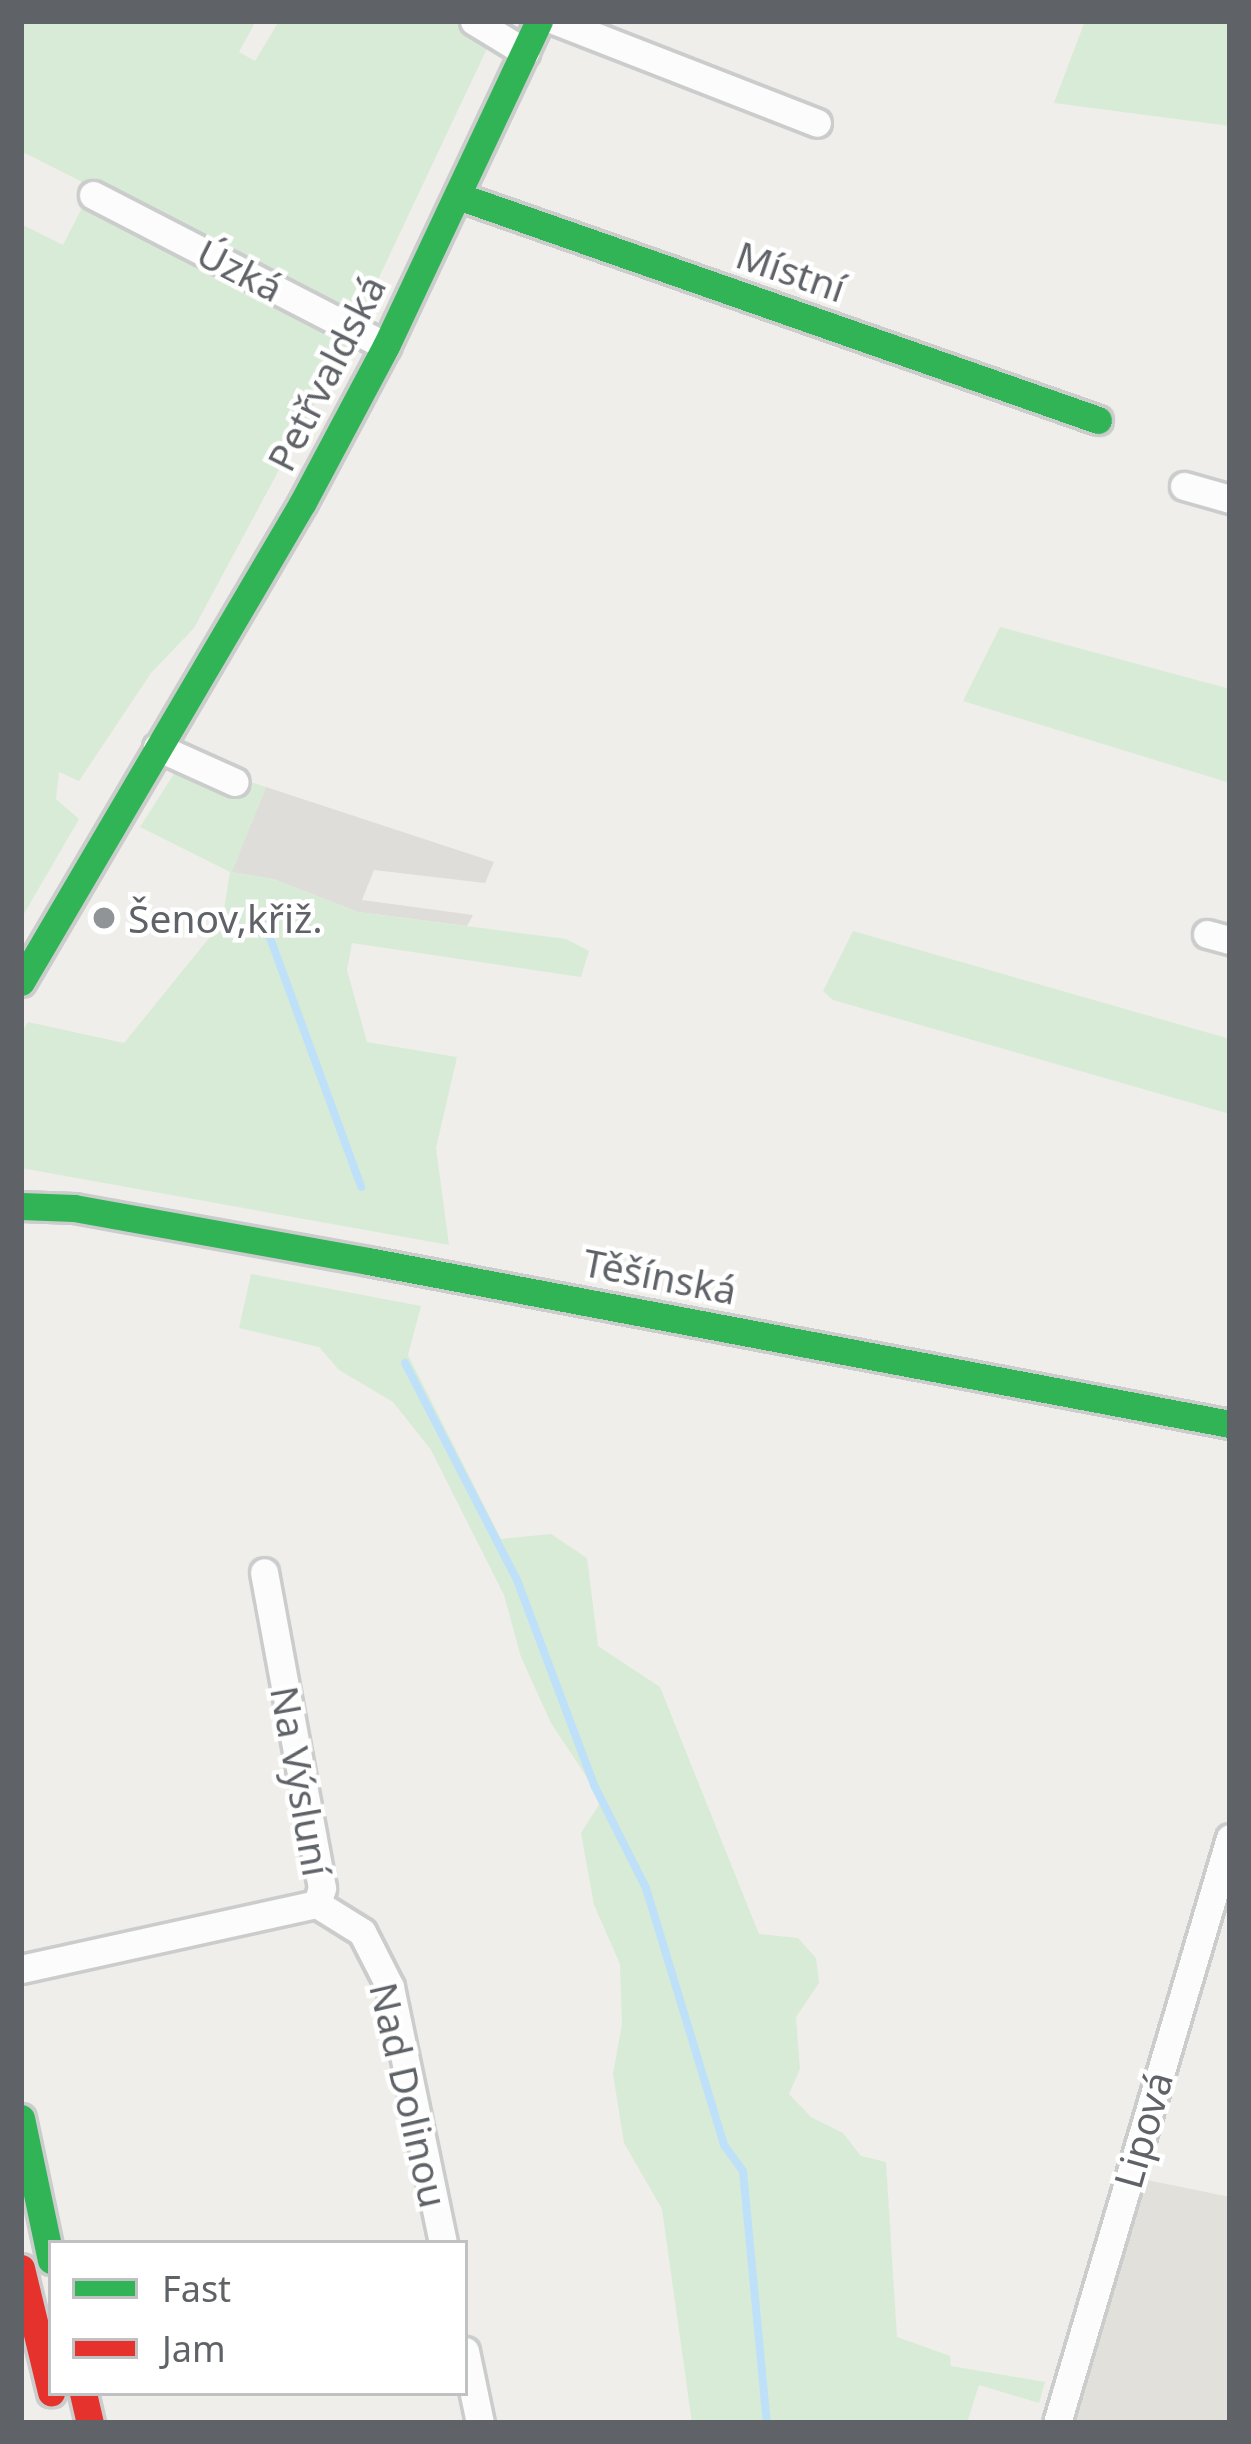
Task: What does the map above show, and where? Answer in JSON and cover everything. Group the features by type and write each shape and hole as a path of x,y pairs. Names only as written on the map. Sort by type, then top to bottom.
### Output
{"main road":[{"name":"Petřvaldská","path":"21,982 237,619 386,346 539,21"},
{"name":"Místní","path":"458,196 1098,420"},
{"name":"Těšínská","path":"21,1188 74,1208"},
{"name":"Těšínská","path":"21,1206 74,1208 1230,1424"},
{"path":"21,2118 48,2246"},
{"path":"21,2267 48,2380"}],"street":[{"path":"473,21 524,52"},
{"path":"556,21 817,123"},
{"name":"Úzká","path":"93,195 386,346"},
{"path":"1184,486 1230,499"},
{"path":"157,747 235,782"},
{"name":"Na Výsluní","path":"21,1969 317,1904 322,1888 264,1572"},
{"name":"Lipová","path":"1057,2423 1230,1838"},
{"name":"Nad Dolinou","path":"317,1904 362,1932 390,1987 442,2240"},
{"path":"468,2365 480,2423"}],"shaded area":[{"path":"266,787 494,862 485,883 374,870 362,900 473,915 467,926 358,912 273,879 231,872"},
{"path":"1142,2179 1230,2197 1230,2423 1073,2423"}],"green space":[{"path":"21,21 256,21 239,52 255,61 279,21 461,21 491,40 358,322 21,151"},
{"path":"1085,21 1230,21 1230,126 1054,103"},
{"path":"86,200 352,334 194,628 151,673 79,781 59,772 56,799 79,819 21,919 21,224 63,245"},
{"path":"1000,627 1230,689 1230,783 963,701"},
{"path":"188,752 220,772 266,787 232,872 273,879 358,912 566,939 589,951 581,977 352,943 347,970 367,1042 457,1057 436,1148 449,1245 21,1168 21,1034 28,1022 124,1043 222,922 230,872 140,827"},
{"path":"853,931 1230,1039 1230,1114 833,1000 823,991"},
{"path":"251,1274 421,1306 408,1355 501,1539 551,1534 587,1558 598,1646 660,1687 759,1934 798,1938 816,1958 819,1983 796,2017 800,2069 789,2094 811,2117 843,2133 861,2156 886,2162 897,2337 950,2356 951,2366 1045,2382 1039,2403 979,2385 967,2423 692,2423 662,2209 624,2143 613,2074 622,2024 620,1964 594,1905 581,1833 602,1800 551,1723 521,1657 504,1595 431,1450 393,1402 339,1370 319,1347 239,1328"}],"waterway":[{"path":"265,924 361,1187"},
{"path":"405,1363 517,1580 595,1787 646,1888 724,2145 743,2171 767,2423"}],"traffic: fast":[{"path":"21,982 303,502 386,346 539,21"},
{"path":"458,196 1098,420"},
{"path":"21,1206 74,1208 368,1261 1230,1424"},
{"path":"21,2118 48,2246"}],"traffic: jam":[{"path":"21,2268 48,2380"},
{"path":"84,2396 90,2423"}],"place":[{"name":"Šenov,křiž.","path":"104,918"}]}
